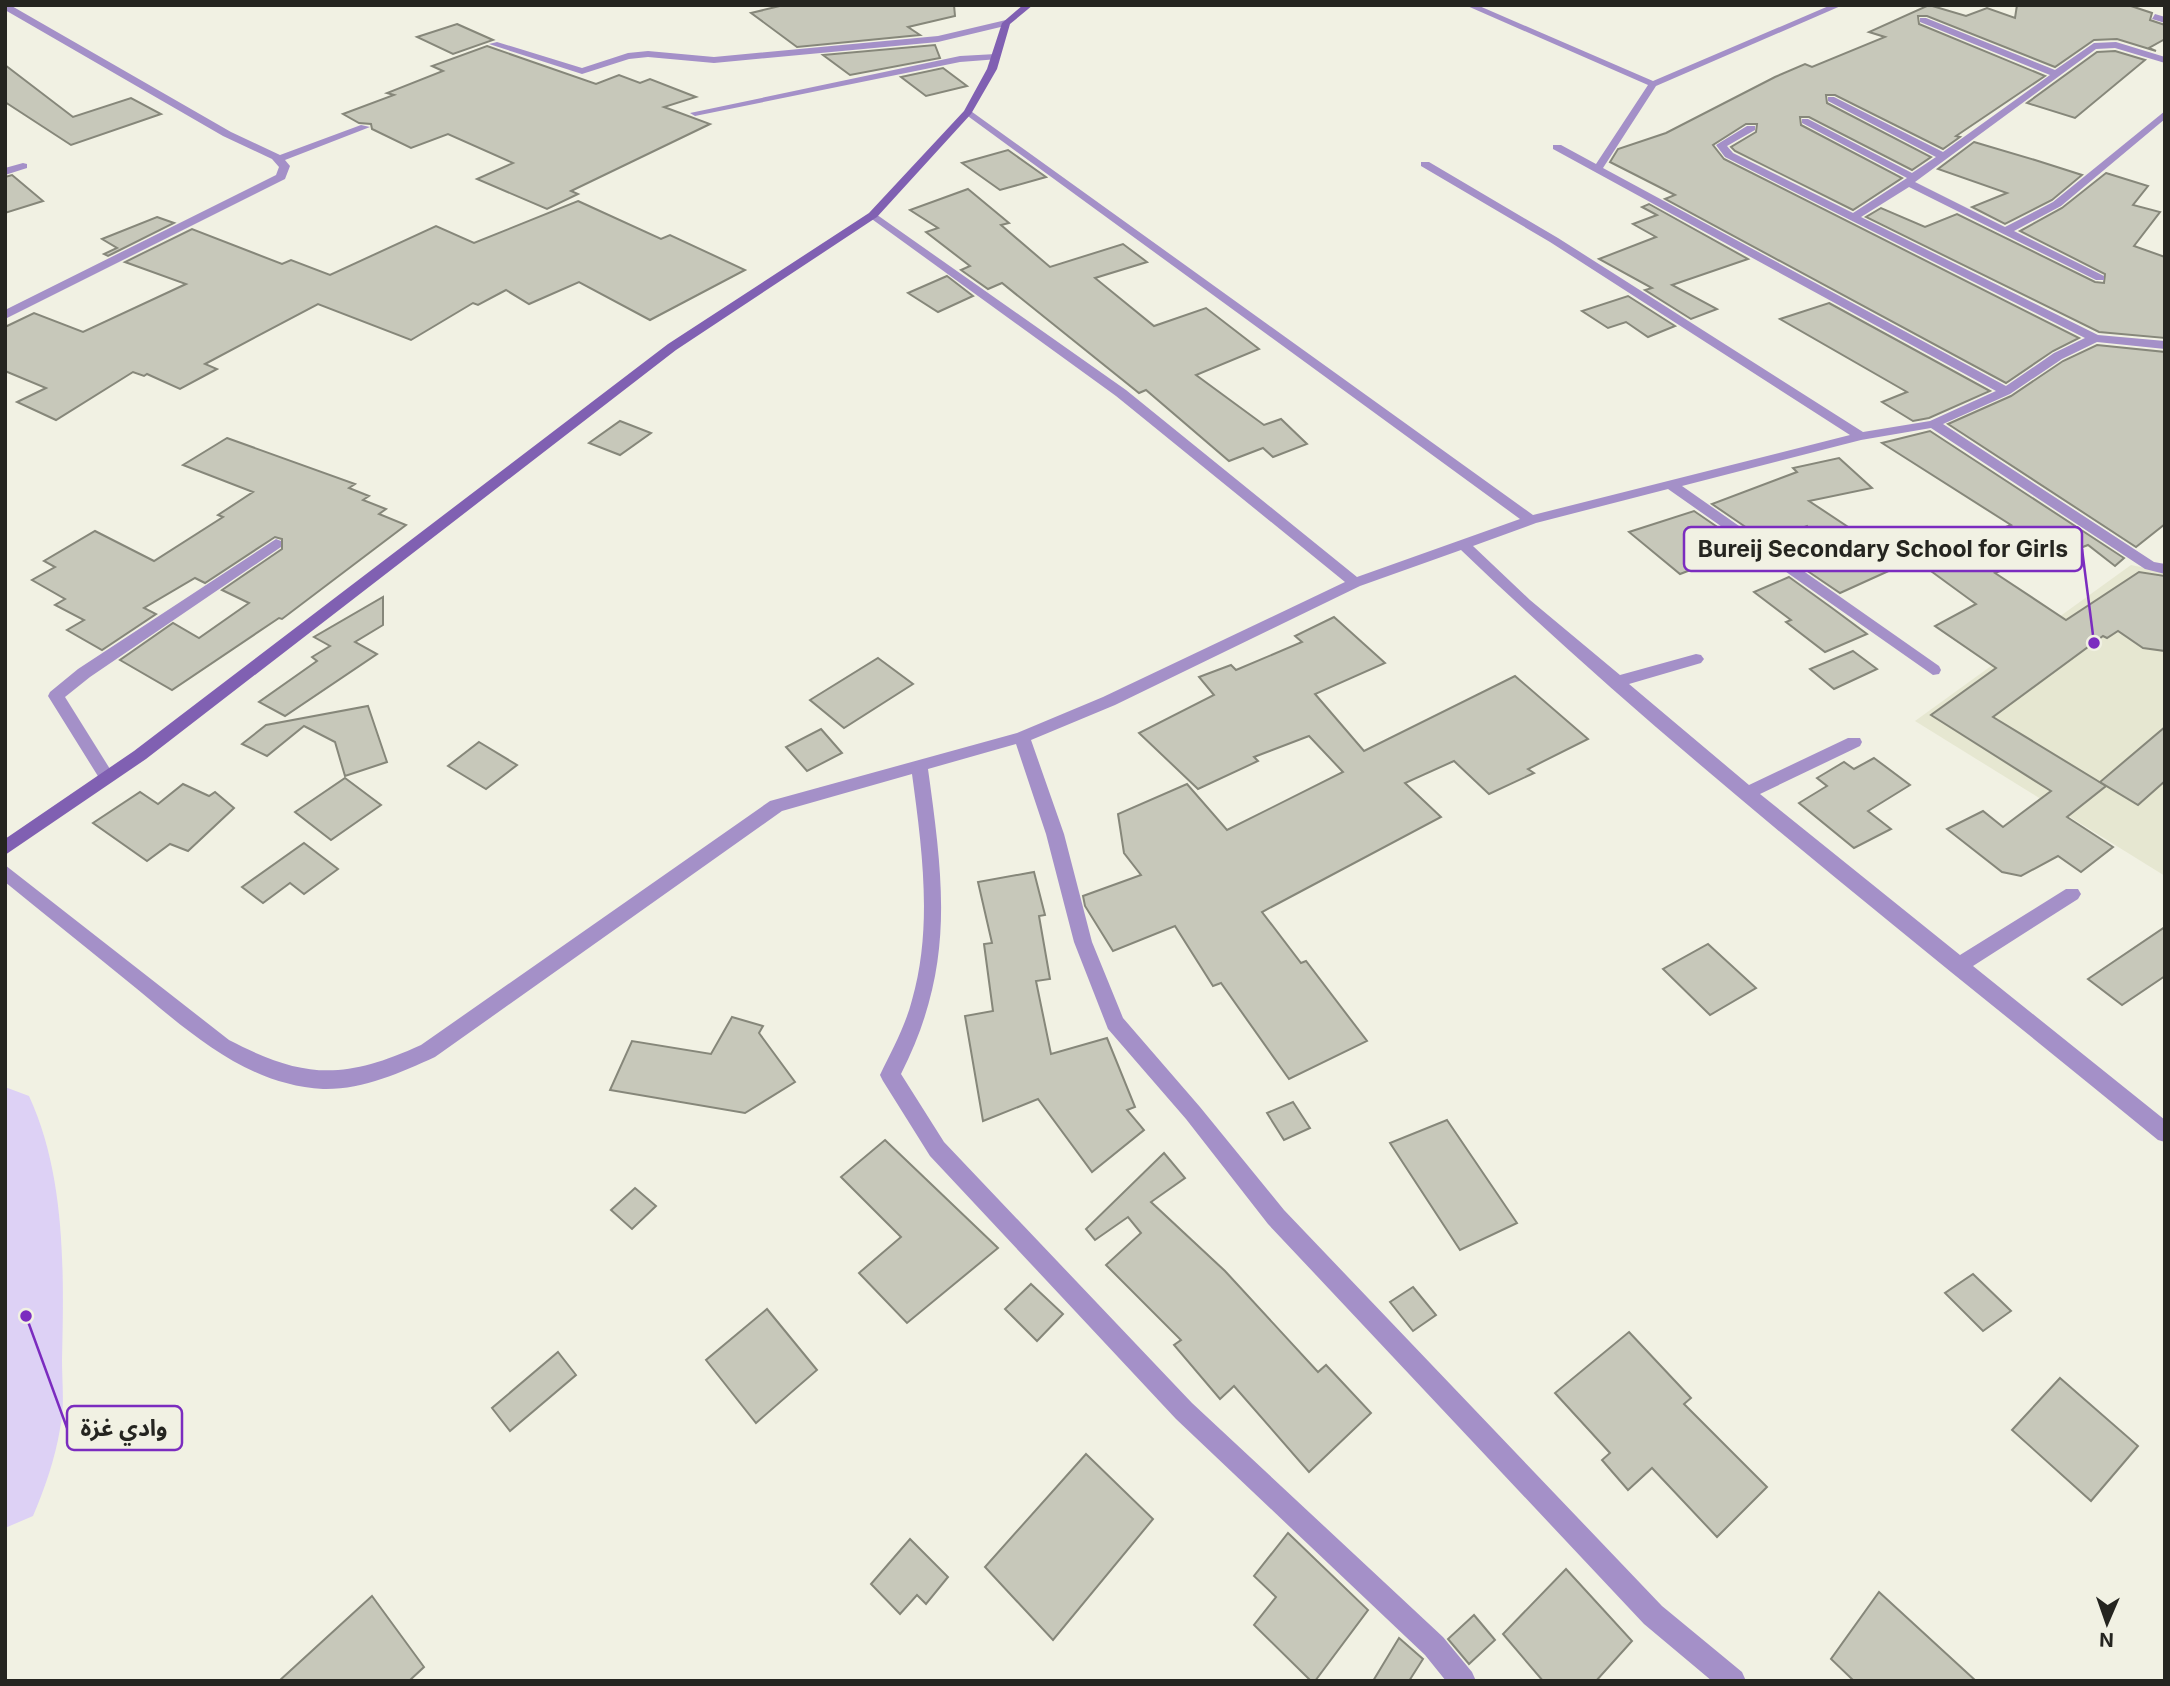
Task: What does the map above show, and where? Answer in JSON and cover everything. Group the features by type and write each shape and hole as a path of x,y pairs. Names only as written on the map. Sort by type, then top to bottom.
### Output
{"street":[{"path":"494,44 582,71 638,55 714,60 938,39 1006,23 1030,5"},
{"path":"1469,5 1653,84"},
{"path":"1598,168 1653,84 1839,5"},
{"path":"5,6 215,127 281,159"},
{"path":"1923,20 2056,74"},
{"path":"5,848 107,777 260,664 672,347 873,215 968,113 996,57 1006,23"},
{"path":"1853,217 1911,180 2094,46 2116,45 2165,60"},
{"path":"695,113 960,59 996,57"},
{"path":"1831,99 1943,156"},
{"path":"968,113 1531,520"},
{"path":"2007,230 2057,204 2165,114"},
{"path":"1805,121 1911,180 2100,278"},
{"path":"5,315 281,177 285,166 276,160 365,127"},
{"path":"1751,128 1721,145 1729,155 2095,338 2165,345"},
{"path":"1557,147 2006,391"},
{"path":"1425,164 1554,240 1861,436"},
{"path":"5,172 23,166"},
{"path":"873,215 1122,393 1355,583"},
{"path":"5,872 222,1046 249,1062 285,1075 320,1081 349,1079 391,1069 428,1051 776,806 1022,737 1109,701 1355,583 1531,520 1861,436 1933,424 2006,391 2058,356 2095,338"},
{"path":"1933,424 2150,566 2165,569"},
{"path":"1670,484 1933,670"},
{"path":"107,777 56,696 84,673 276,544"},
{"path":"1464,545 1525,603 1747,793 2165,1133"},
{"path":"1619,681 1696,659"},
{"path":"1022,737 1055,834 1083,942 1115,1023 1194,1113 1276,1217 1653,1615 1733,1681"},
{"path":"1747,793 1854,742"},
{"path":"919,765 935,895 930,967 908,1046 890,1075 937,1149 1174,1401 1434,1646 1463,1681"},
{"path":"1958,966 2072,894"}],"shaded area":[{"path":"2131,565 2165,572 2165,876 1915,721"}],"building":[{"path":"784,5 954,5 955,16 908,27 920,35 797,47 751,13"},
{"path":"1929,5 1966,16 1987,8 2015,18 2017,5 2128,5 2152,13 2150,20 2165,25 2165,39 2149,48 2156,51 2117,39 2094,40 2055,67 1927,16 1918,16 1919,24 2045,76 1956,136 1960,137 1943,149 1835,95 1826,95 1827,103 1931,157 1912,170 1809,117 1800,117 1801,125 1902,178 1853,210 1735,151 1731,147 1756,132 1757,124 1746,124 1713,145 1724,159 2079,338 2053,351 2006,383 1665,199 1675,195 1610,162 1618,149 1666,133 1775,77 1805,64 1812,67 1885,37 1869,32"},
{"path":"457,24 493,40 453,54 417,37"},
{"path":"935,45 940,58 850,75 823,55"},
{"path":"487,46 596,84 619,75 640,83 650,79 696,97 664,107 710,124 571,191 578,194 547,209 477,179 513,163 448,134 411,148 372,129 371,124 359,123 343,114 394,95 387,93 443,71 432,66"},
{"path":"2115,51 2145,60 2075,118 2027,103 2097,52"},
{"path":"5,65 73,117 131,98 161,114 71,145 5,102"},
{"path":"943,68 967,86 926,96 901,77"},
{"path":"1974,142 2082,175 2052,200 2005,224 1972,207 2007,193 1938,169"},
{"path":"1008,150 1046,177 1000,190 962,163"},
{"path":"2106,173 2148,186 2133,205 2160,212 2134,246 2165,257 2165,338 2099,332 1866,217 1881,208 1925,227 1957,214 2095,282 2104,283 2105,274 2020,231 2062,208"},
{"path":"12,175 43,201 5,213 5,177"},
{"path":"968,189 1009,223 1001,225 1050,267 1123,244 1147,262 1095,278 1154,326 1206,308 1259,349 1196,375 1264,425 1281,419 1307,444 1273,457 1263,448 1229,461 1146,390 1139,393 1002,283 988,289 961,270 970,266 926,232 938,228 910,210"},
{"path":"578,201 661,239 670,235 745,270 650,320 579,282 529,304 506,290 478,305 473,303 411,340 318,304 205,364 217,369 180,389 147,374 144,376 133,372 56,420 17,402 46,388 5,371 5,327 34,313 83,332 186,284 125,262 192,229 282,264 291,260 330,275 436,226 474,243"},
{"path":"1649,204 1748,259 1672,285 1717,309 1691,319 1645,290 1652,288 1599,259 1656,237 1633,224 1657,215 1642,207"},
{"path":"157,217 174,223 108,256 104,254 117,248 102,239"},
{"path":"947,276 973,296 938,312 908,293"},
{"path":"1628,296 1675,326 1648,337 1626,322 1608,328 1582,311"},
{"path":"1829,303 1990,391 1929,418 1913,421 1882,402 1907,392 1780,319"},
{"path":"2097,345 2165,352 2165,524 2136,547 1948,424 2011,396 2063,361"},
{"path":"620,421 651,433 620,455 589,443"},
{"path":"1930,431 2124,558 2115,566 2088,545 2075,550 2067,544 1995,573 2066,620 2139,572 2165,576 2165,651 2143,648 2118,631 2107,638 2103,636 1993,717 2106,786 2067,817 2113,847 2081,872 2058,856 2021,876 2002,872 1947,829 1983,811 2003,827 2051,791 1931,715 1996,668 1935,626 1976,604 1909,555 1942,542 1951,548 2011,525 1882,443"},
{"path":"227,438 355,484 349,488 369,496 363,500 386,509 379,514 406,525 282,619 279,618 172,690 120,660 173,623 199,638 249,603 222,590 282,549 282,539 275,537 205,583 195,578 144,608 156,614 102,650 67,630 84,620 55,605 65,599 32,580 55,567 44,561 95,531 154,561 223,517 218,515 253,492 183,465"},
{"path":"1839,458 1872,488 1809,501 1904,564 1840,593 1806,570 1822,563 1807,526 1766,541 1712,504 1797,472 1793,468"},
{"path":"1694,511 1748,548 1680,574 1629,532"},
{"path":"1789,577 1867,634 1825,652 1786,622 1791,620 1754,592"},
{"path":"383,597 383,625 355,642 377,654 285,716 259,702 317,661 312,657 330,646 314,637"},
{"path":"1334,617 1385,663 1315,694 1364,751 1515,676 1588,739 1528,769 1534,773 1489,794 1454,761 1405,783 1441,817 1262,912 1301,963 1306,961 1367,1041 1289,1079 1221,983 1213,986 1175,926 1113,951 1085,906 1083,896 1141,875 1124,853 1118,814 1187,784 1227,830 1343,772 1309,736 1254,757 1258,761 1198,789 1139,733 1214,695 1199,677 1231,665 1236,670 1302,642 1295,636"},
{"path":"1853,651 1877,669 1834,689 1810,669"},
{"path":"878,658 913,684 844,728 810,700"},
{"path":"368,706 387,762 345,776 335,742 304,726 267,756 242,744 266,725"},
{"path":"2165,727 2165,781 2138,805 2100,782"},
{"path":"821,729 842,753 807,771 786,747"},
{"path":"479,742 517,765 486,789 448,766"},
{"path":"1874,758 1910,785 1868,811 1891,829 1854,848 1799,803 1827,786 1817,778 1844,762 1854,769"},
{"path":"345,778 381,805 331,840 295,812"},
{"path":"183,784 209,796 215,792 234,808 188,851 170,844 147,861 93,823 140,792 158,804"},
{"path":"304,843 338,869 304,894 290,883 263,903 242,887"},
{"path":"1034,872 1045,915 1039,916 1050,979 1036,981 1051,1054 1107,1038 1135,1107 1127,1110 1144,1130 1092,1172 1038,1099 983,1121 965,1016 993,1011 984,944 992,943 978,882"},
{"path":"2165,927 2165,976 2122,1005 2088,979"},
{"path":"1708,944 1756,988 1710,1015 1663,969"},
{"path":"732,1017 763,1026 759,1033 795,1082 745,1113 610,1090 632,1041 711,1054"},
{"path":"1293,1102 1310,1128 1284,1140 1267,1113"},
{"path":"1447,1120 1517,1223 1460,1250 1390,1143"},
{"path":"885,1140 998,1248 907,1323 859,1273 901,1237 841,1177"},
{"path":"1164,1153 1185,1178 1151,1202 1225,1271 1318,1372 1326,1365 1371,1413 1309,1472 1234,1386 1220,1399 1174,1345 1181,1340 1106,1265 1141,1233 1128,1217 1095,1240 1086,1229"},
{"path":"635,1188 656,1206 632,1229 611,1210"},
{"path":"1973,1274 2011,1311 1983,1331 1945,1293"},
{"path":"1031,1284 1063,1314 1037,1341 1005,1309"},
{"path":"1413,1287 1436,1315 1413,1331 1390,1302"},
{"path":"767,1309 817,1370 756,1423 706,1360"},
{"path":"1629,1332 1691,1398 1684,1404 1767,1487 1717,1537 1652,1468 1628,1490 1602,1460 1610,1453 1555,1393"},
{"path":"558,1352 576,1375 510,1431 492,1408"},
{"path":"2060,1378 2138,1446 2091,1501 2012,1430"},
{"path":"1086,1454 1153,1519 1053,1640 985,1567"},
{"path":"1288,1533 1368,1610 1315,1681 1311,1681 1254,1625 1276,1597 1254,1576"},
{"path":"910,1539 948,1577 926,1604 917,1595 900,1614 871,1584"},
{"path":"1566,1569 1632,1641 1596,1681 1543,1681 1503,1634"},
{"path":"1879,1592 1976,1681 1854,1681 1831,1659"},
{"path":"372,1596 424,1667 409,1681 279,1681"},
{"path":"1474,1615 1495,1640 1469,1664 1448,1639"},
{"path":"1399,1638 1423,1659 1409,1681 1373,1681"}],"waterway":[{"path":"5,1117 24,1213 26,1316 22,1427 5,1488"}],"place":[{"name":"Bureij Secondary School for Girls","path":"2094,643"},
{"name":"وادي غزة","path":"26,1316"}]}
